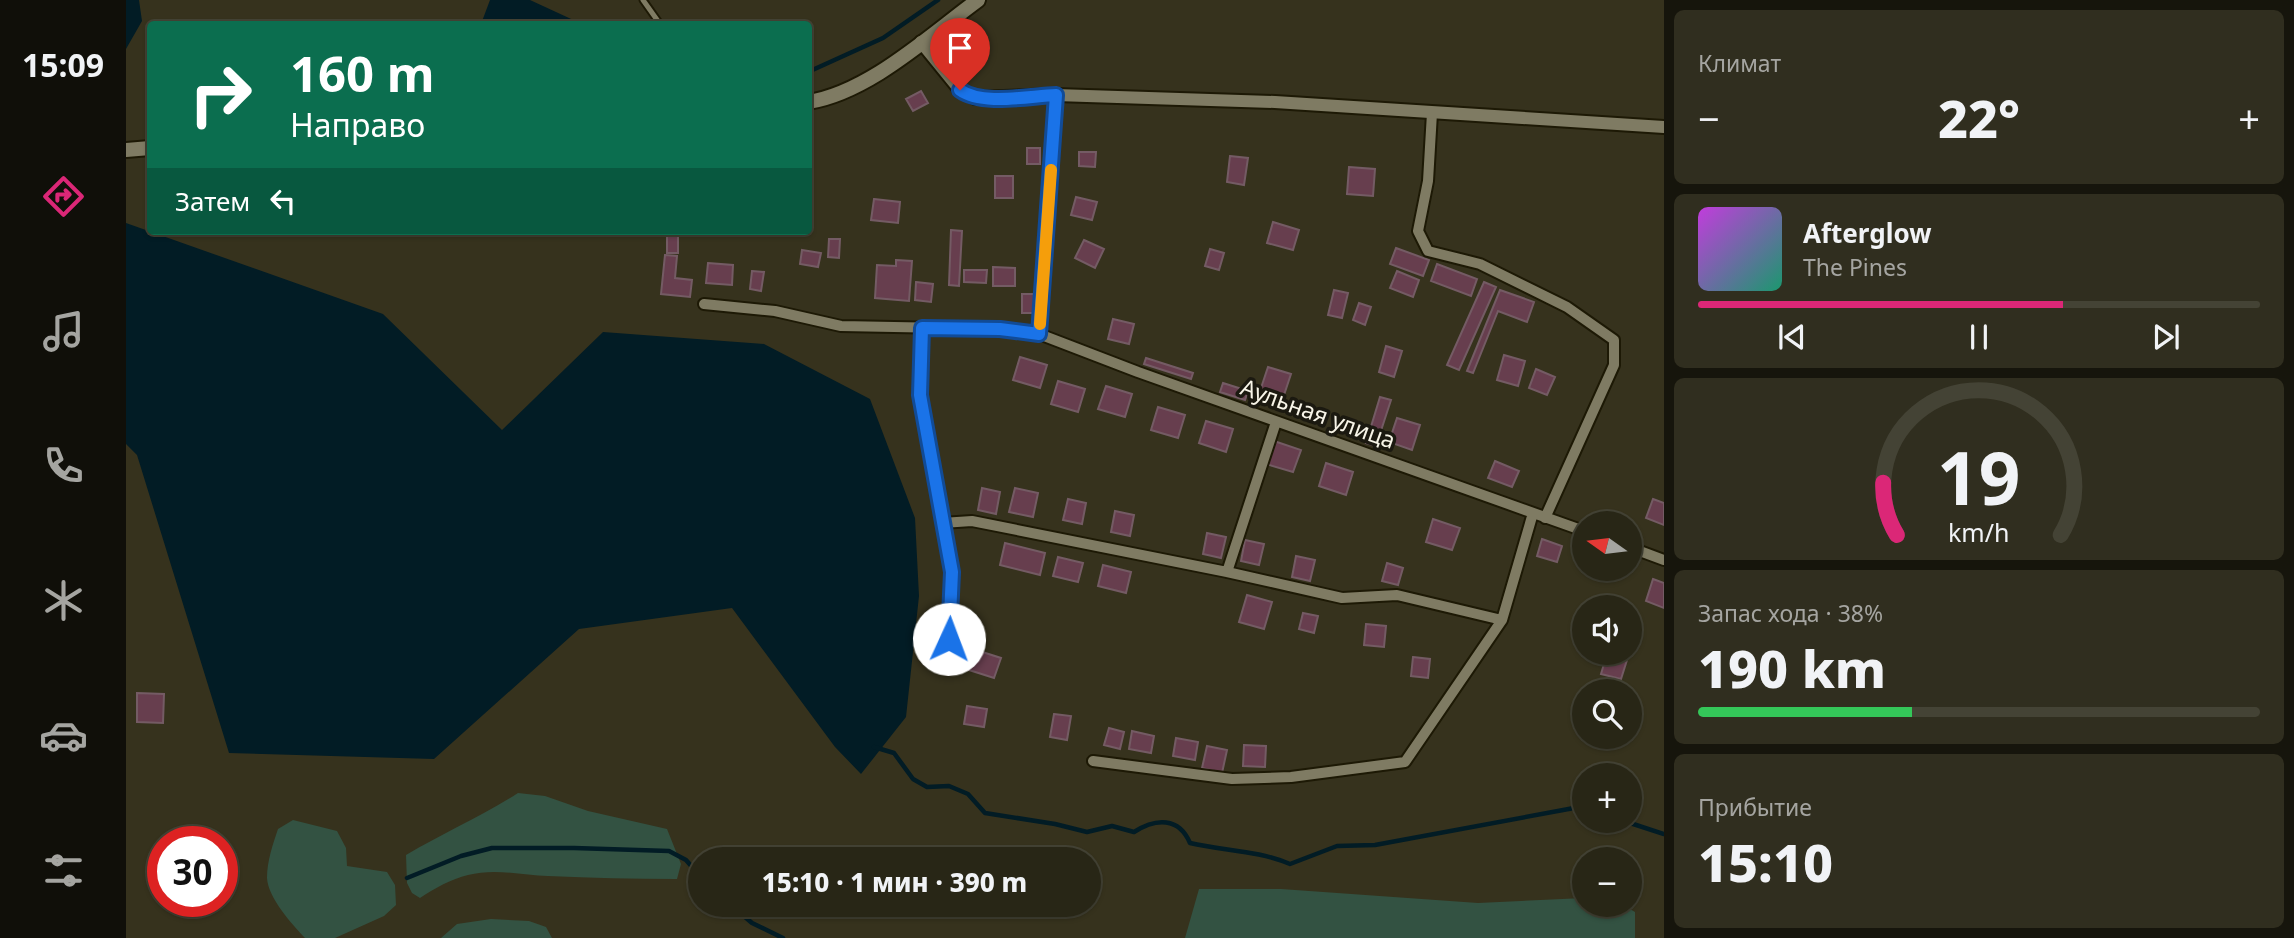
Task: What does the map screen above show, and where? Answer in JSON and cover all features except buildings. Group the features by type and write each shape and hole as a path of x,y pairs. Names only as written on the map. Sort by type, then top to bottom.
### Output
{"main road":[{"path":"812,101 829,98 866,82 978,0"},
{"path":"126,150 147,148"}],"street":[{"path":"921,42 960,90 988,98 1056,95 1275,102 1664,127"},
{"path":"1039,334 1056,95"},
{"path":"1432,113 1428,181 1418,231 1428,251 1480,264 1567,307 1614,340 1614,365 1545,518"},
{"name":"Аульная улица","path":"704,304 775,311 841,326 1000,329 1039,334 1572,527"},
{"path":"922,328 920,395 952,572 949,639"},
{"path":"1227,572 1276,422"},
{"path":"1093,761 1232,779 1291,778 1405,762 1502,620 1533,513"},
{"path":"942,523 972,521 1342,598 1397,595 1502,620"},
{"path":"1642,552 1664,560"}],"lane":[{"path":"643,0 658,21"}],"green space":[{"path":"518,793 545,796 588,811 667,829 681,864 677,879 488,872 455,879 420,898 412,893 407,883 406,855"},
{"path":"293,820 337,831 346,848 347,866 387,872 395,885 396,905 384,916 335,938 305,938 276,902 267,878 269,859 278,829"},
{"path":"1199,889 1281,889 1478,903 1572,899 1572,917 1635,917 1635,938 1185,938"},
{"path":"491,919 529,921 546,927 552,938 441,938 457,924"}],"water":[{"path":"126,0 139,0 142,21 126,49"},
{"path":"490,0 530,0 576,21 482,21"},
{"path":"126,223 147,230 147,235 160,235 383,314 502,430 603,332 764,344 870,399 915,518 919,596 906,717 861,774 835,747 732,608 579,629 434,759 229,753 137,455 126,444"}],"waterway":[{"path":"812,70 883,38 938,0"},
{"path":"874,747 894,753 913,779 927,787 949,786 968,794 985,813 1087,832 1112,826 1134,832 1150,824 1166,822 1180,828 1190,843 1253,853 1290,864 1337,846 1375,845 1572,808"},
{"path":"1642,827 1664,834"},
{"path":"407,878 461,856 492,848 669,851 688,862"},
{"path":"745,917 783,938"}],"slow traffic":[{"path":"1040,324 1051,170"}],"route":[{"path":"949,639 952,572 920,395 922,328 1000,329 1039,334 1056,95 988,98 975,97 960,90"}]}
